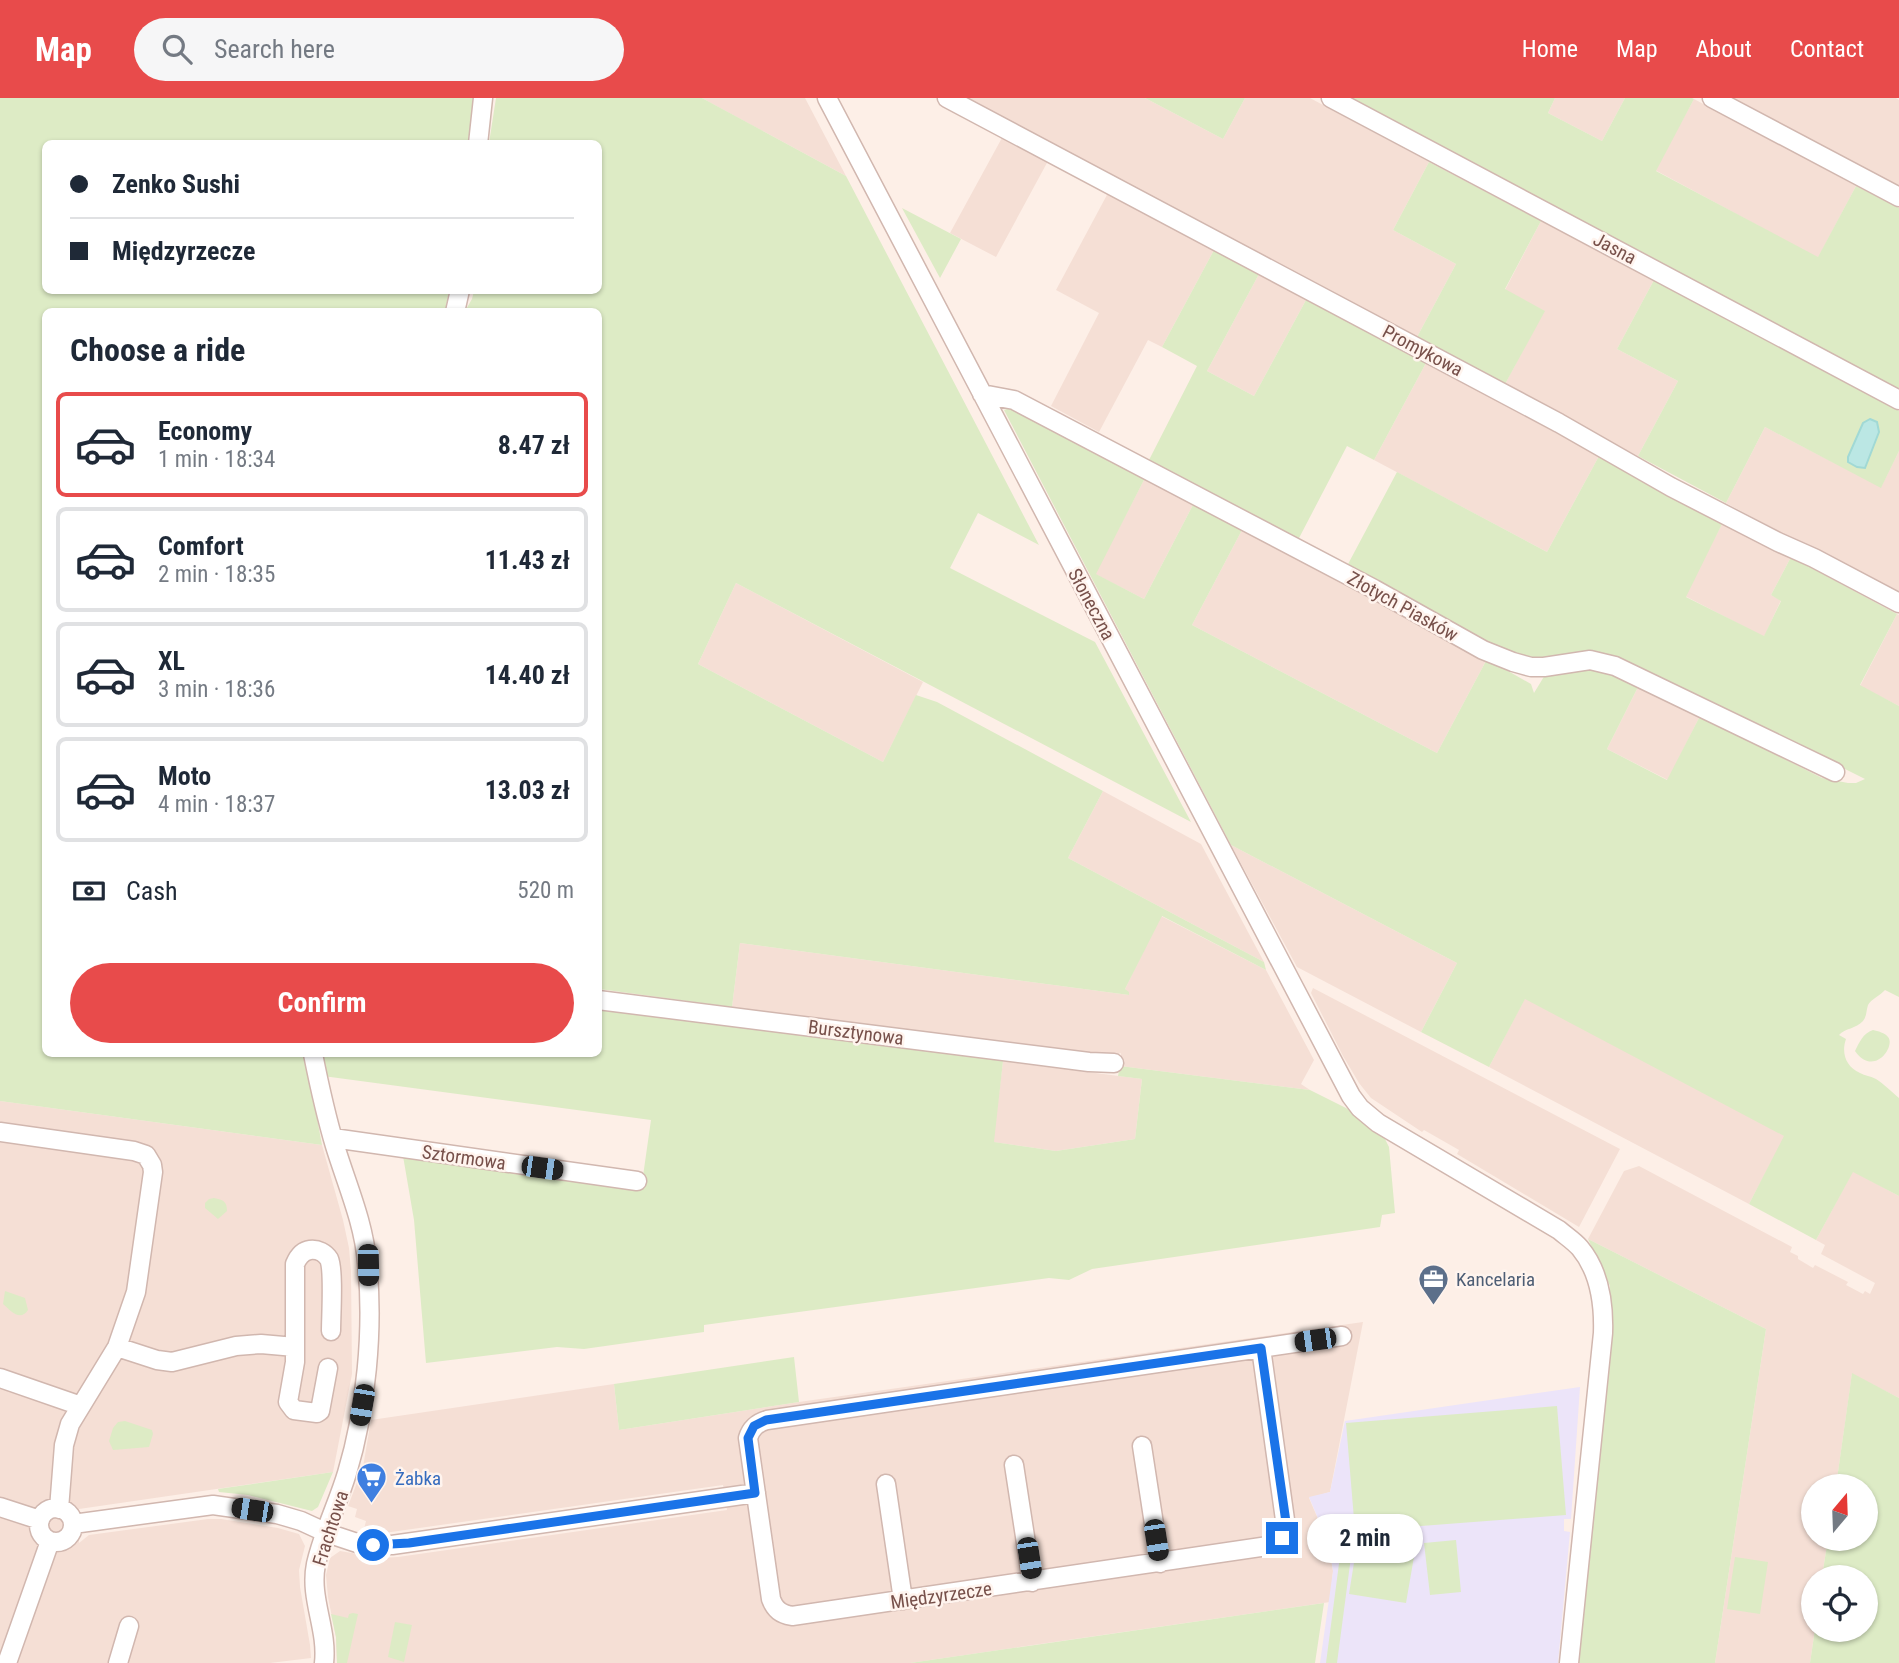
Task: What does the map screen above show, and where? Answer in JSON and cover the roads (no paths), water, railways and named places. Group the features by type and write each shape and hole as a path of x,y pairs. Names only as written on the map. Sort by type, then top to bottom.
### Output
{"street":[{"path":"478,140 483,98"},
{"name":"Słoneczna","path":"827,98 1345,1086 1360,1108 1386,1128 1559,1230 1583,1252 1592,1267 1604,1314 1569,1663"},
{"name":"Promykowa","path":"947,98 1547,416 1671,487 1899,603"},
{"name":"Jasna","path":"1331,98 1899,400"},
{"path":"1712,98 1899,197"},
{"name":"Złotych Piasków","path":"982,394 1014,400 1024,405 1374,589 1483,650 1531,667 1590,660 1615,666 1835,772"},
{"name":"Bursztynowa","path":"602,1001 1114,1063"},
{"name":"Frachtowa","path":"314,1057 334,1143 365,1244 368,1265 368,1356 354,1448 316,1563 315,1597 325,1646 324,1663"},
{"path":"0,1132 134,1151 146,1155 152,1165 135,1292 117,1346 70,1423 64,1444 59,1509"},
{"name":"Sztormowa","path":"334,1143 637,1181"},
{"path":"328,1367 320,1411 317,1413 294,1410 288,1402 295,1362 295,1264 300,1255 308,1250 324,1253 330,1264 331,1331"},
{"path":"73,1524 214,1505 277,1514 357,1543 392,1545 755,1493 748,1438 754,1426 766,1420 1342,1336"},
{"path":"117,1346 164,1362 249,1344 295,1347"},
{"name":"Międzyrzecze","path":"755,1493 771,1599 778,1611 792,1616 1269,1547 1279,1542 1285,1533 1286,1522 1261,1348"},
{"path":"0,1378 80,1406"},
{"path":"1142,1447 1160,1563"},
{"path":"1014,1465 1032,1582"},
{"path":"886,1484 903,1600"},
{"path":"0,1507 40,1520"},
{"path":"59,1509 68,1514 73,1524 72,1530 66,1539 50,1541 41,1534 40,1520 48,1510 59,1509"},
{"path":"8,1663 50,1541"},
{"path":"118,1663 129,1626"}],"water":[{"path":"1870,419 1877,422 1879,432 1865,468 1857,467 1848,462 1848,457 1863,423"}],"place":[{"name":"Kancelaria","path":"1433,1306"},
{"name":"Żabka","path":"372,1505"}]}
